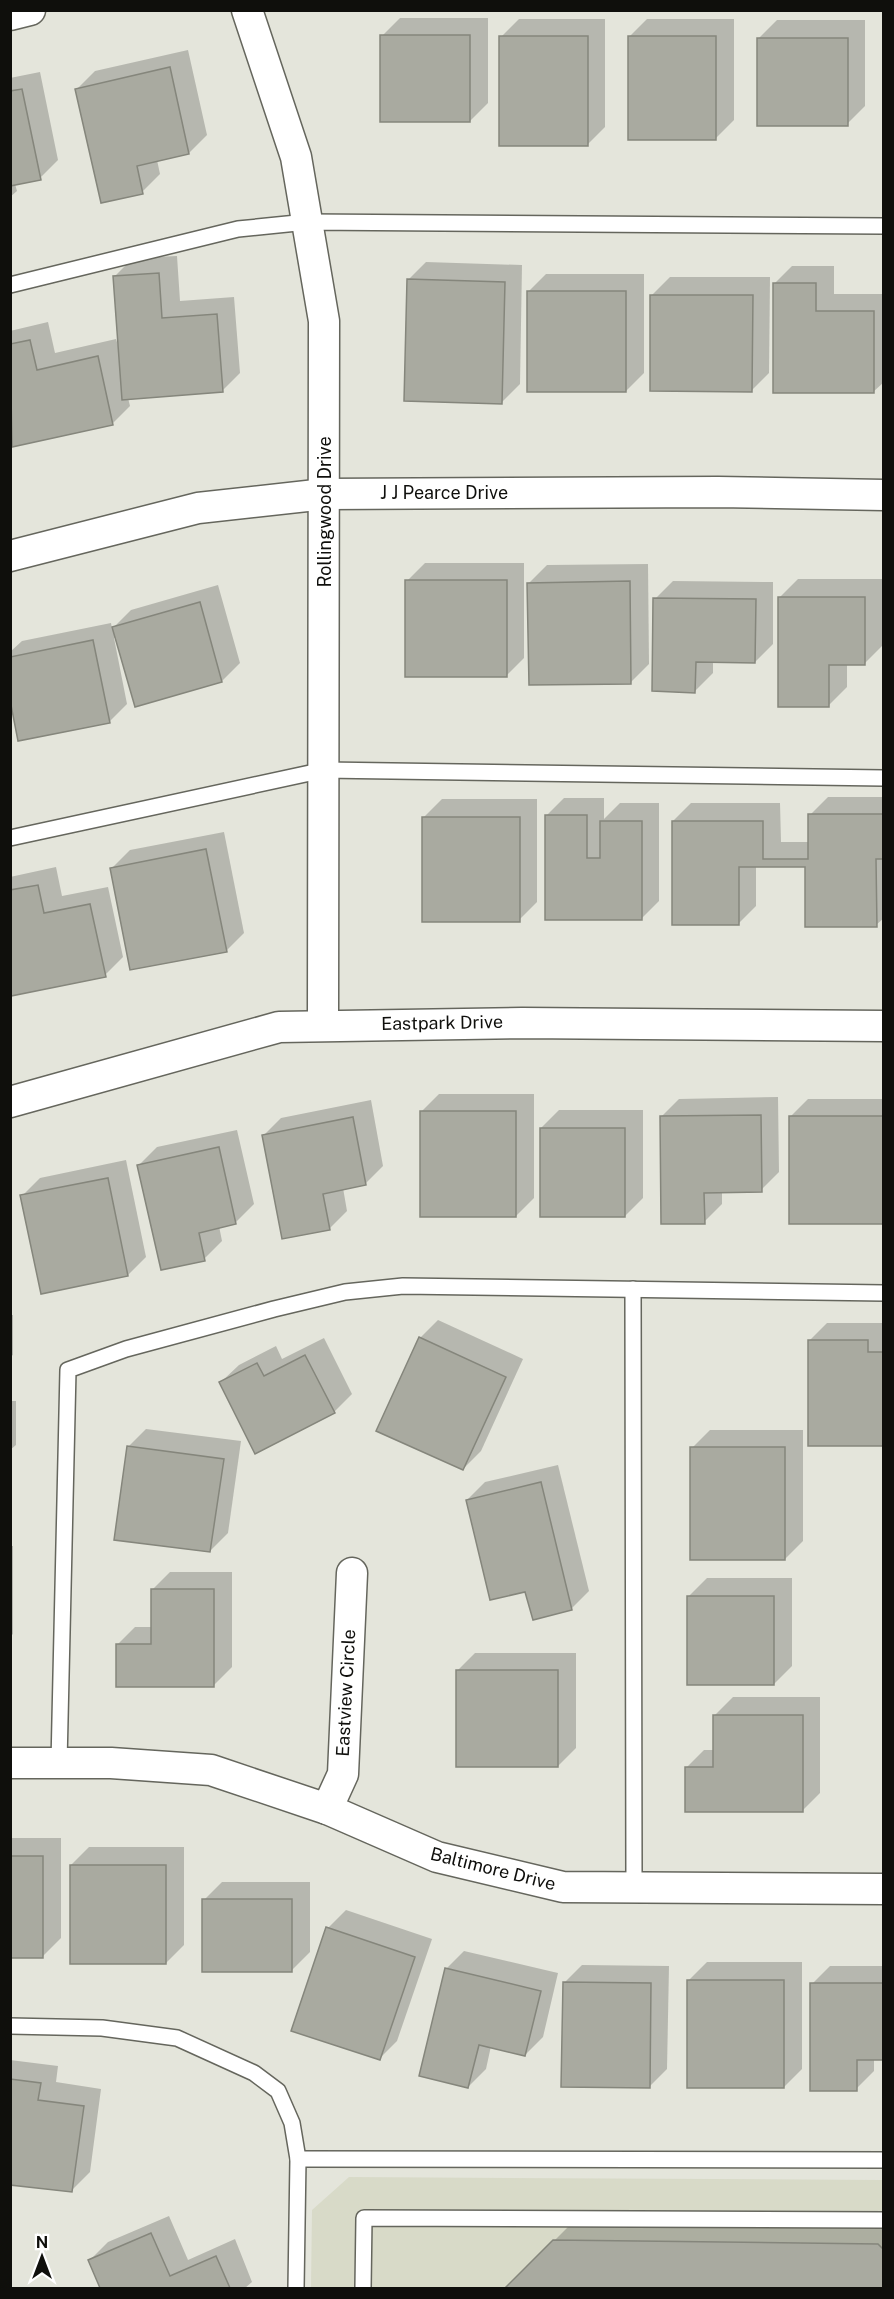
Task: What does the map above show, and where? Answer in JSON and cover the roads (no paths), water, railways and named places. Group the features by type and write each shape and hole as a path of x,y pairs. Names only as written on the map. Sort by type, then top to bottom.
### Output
{"street":[{"path":"10,15 30,10"},
{"name":"Rollingwood Drive","path":"247,10 296,157 324,321 323,1025"},
{"name":"J J Pearce Drive","path":"10,556 198,508 325,494 718,492 884,495"},
{"name":"Eastpark Drive","path":"10,1102 279,1027 522,1023 884,1026"},
{"name":"Eastview Circle","path":"327,1809 343,1774 352,1574"},
{"name":"Baltimore Drive","path":"10,1763 111,1763 211,1770 327,1809 437,1857 563,1887 884,1889"}],"lane":[{"path":"10,285 238,229 307,222 884,226"},
{"path":"10,838 324,770 884,778"},
{"path":"59,1763 68,1370 126,1349 345,1292 402,1286 884,1293"},
{"path":"633,1289 634,1888"},
{"path":"10,2026 102,2028 177,2038 254,2073 278,2091 292,2123 298,2159 296,2289"},
{"path":"298,2159 884,2160"},
{"path":"363,2289 364,2218 884,2220"}]}
